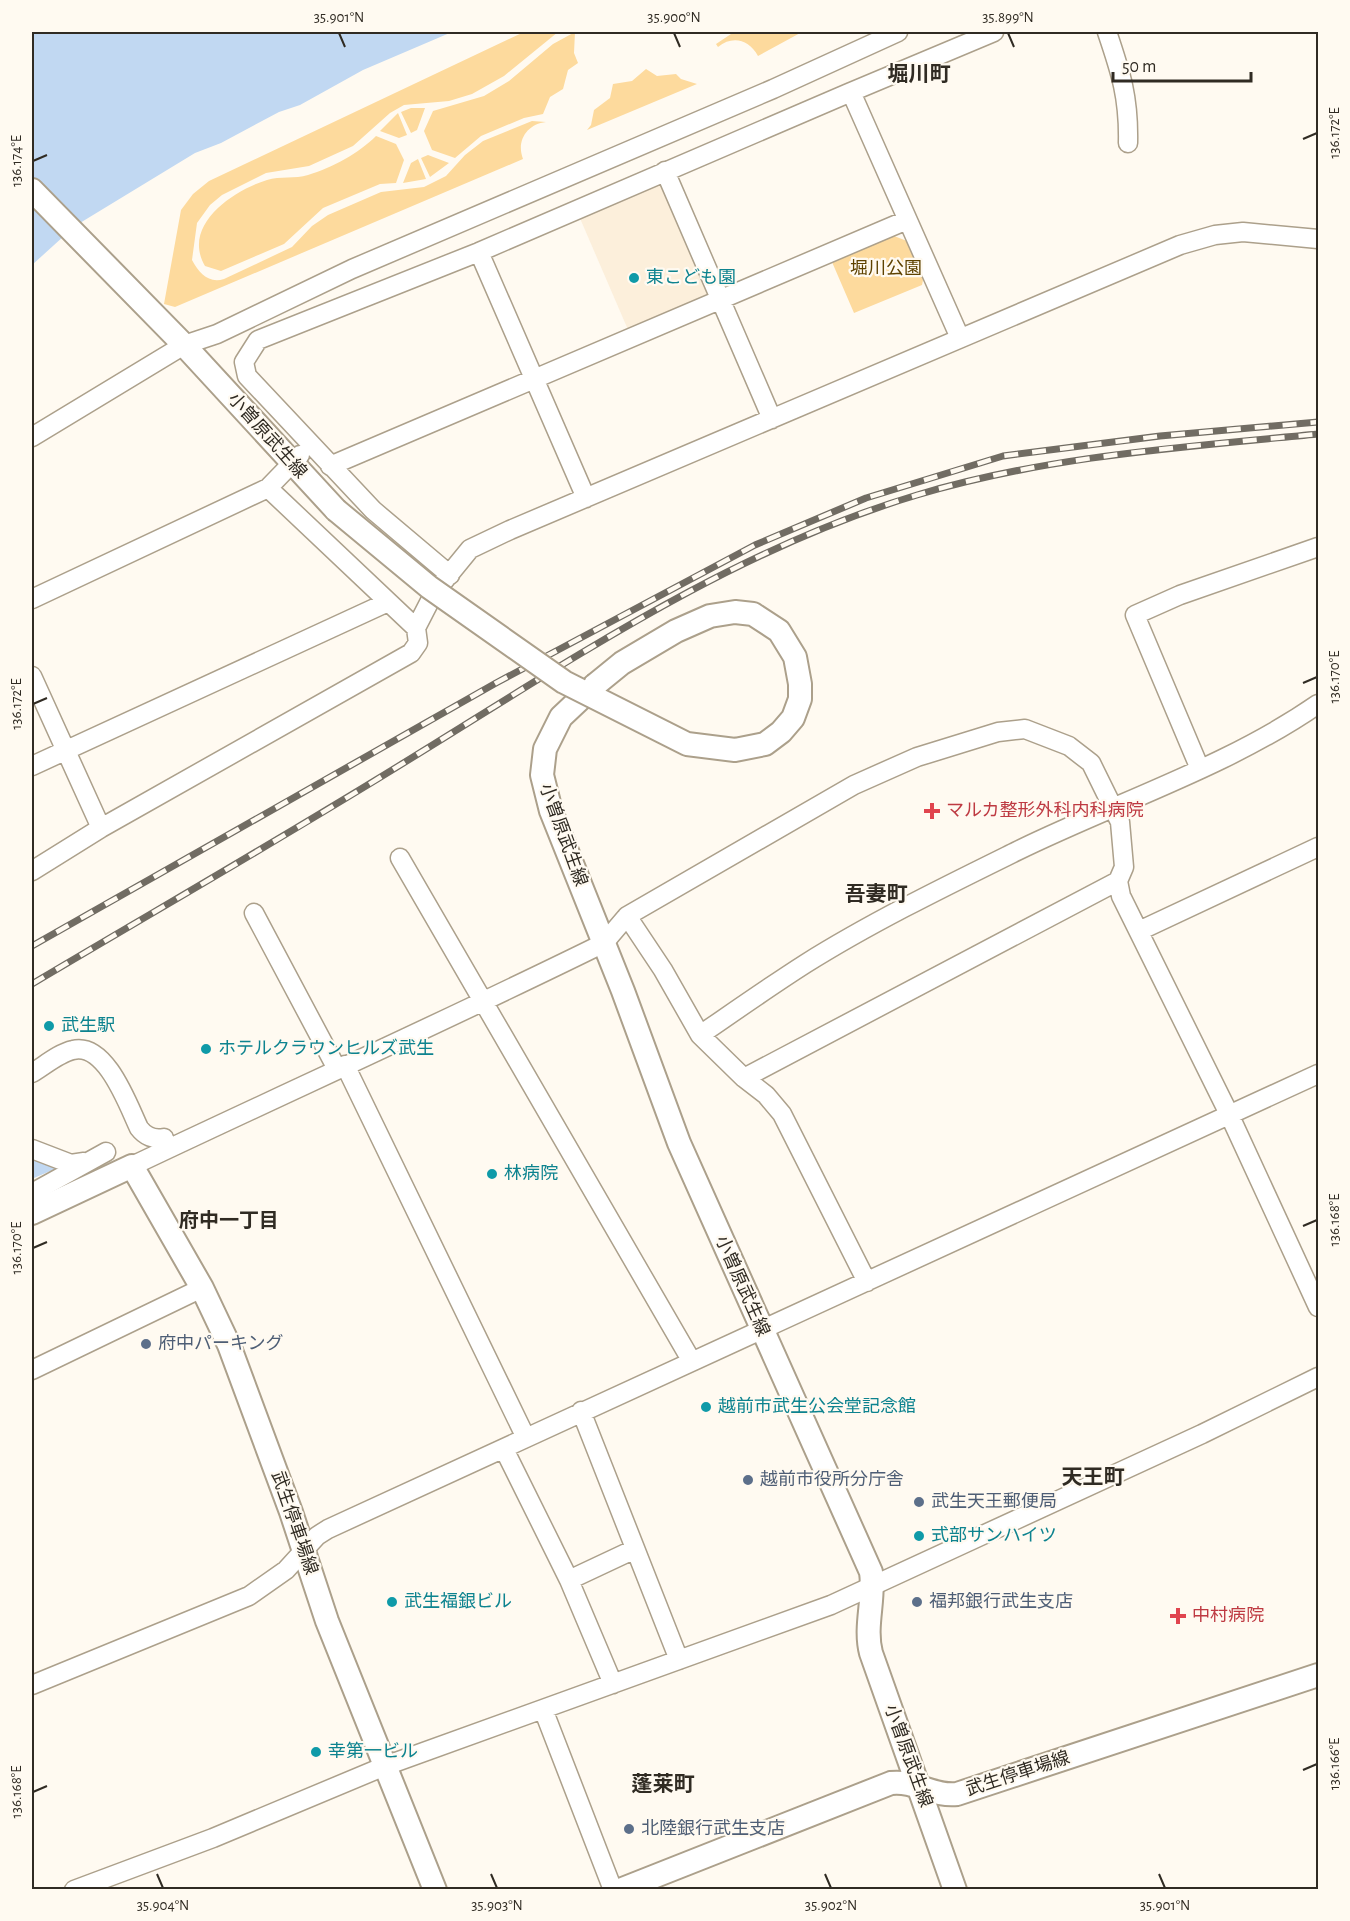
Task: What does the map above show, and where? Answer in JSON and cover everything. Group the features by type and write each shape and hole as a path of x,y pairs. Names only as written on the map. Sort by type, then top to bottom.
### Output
{"main road":[{"name":"小曽原武生線","path":"32,190 179,341 336,510 429,586 564,682 687,744 735,750 765,744 781,732 793,718 800,699 795,657 779,631 753,614 735,612 710,616 676,631 622,663 595,685 555,726 545,749 542,775 551,811 604,943 679,1143 870,1572 873,1586 868,1641 955,1890"},
{"path":"32,1213 132,1166"},
{"name":"武生停車場線","path":"132,1166 202,1288 229,1345 327,1621 435,1890"},
{"name":"武生停車場線","path":"620,1890 891,1783 918,1785 948,1795 957,1794 1318,1675"}],"street":[{"path":"32,437 179,341 217,334 352,269 773,89 898,32"},
{"path":"450,575 374,510 247,376 244,362 258,340 479,252 982,35 994,32"},
{"path":"1107,32 1125,84 1129,109 1128,143"},
{"path":"851,92 960,338"},
{"path":"665,171 772,419"},
{"path":"330,466 907,220"},
{"path":"32,872 101,828 411,653 418,643 416,628 434,593 470,549 1159,253 1206,238 1243,232 1318,239"},
{"path":"479,252 586,498"},
{"path":"32,599 268,488 310,444"},
{"path":"268,488 416,628"},
{"path":"1200,769 1135,615 1180,595 1318,547"},
{"path":"32,766 67,752 388,602"},
{"path":"32,675 101,828"},
{"path":"700,1035 806,963 898,912 1017,851 1112,806 1200,769 1290,723 1318,704"},
{"path":"132,1166 341,1067 407,1040 604,943 627,916 854,785 917,758 998,732 1025,729 1069,746 1091,763 1120,822 1124,840 1124,867 1118,881 1122,896 1229,1114 1318,1307"},
{"path":"1139,932 1318,847"},
{"path":"400,858 482,1003 692,1360"},
{"path":"744,1078 1118,881"},
{"path":"254,913 341,1067 526,1438"},
{"path":"627,916 663,970 700,1035 744,1078 766,1095 782,1114 867,1282"},
{"path":"32,1073 86,1044 105,1062 144,1134 158,1139 164,1137"},
{"path":"32,1685 249,1596 274,1581 317,1536 328,1529 1318,1074"},
{"path":"32,1149 71,1164 86,1162"},
{"path":"32,1192 106,1152"},
{"path":"32,1370 202,1288"},
{"path":"74,1890 213,1838 385,1767 831,1605 1202,1434 1318,1377"},
{"path":"581,1411 680,1660"},
{"path":"504,1449 569,1580 613,1684"},
{"path":"569,1580 635,1549"},
{"path":"543,1709 613,1890"}],"shaded area":[{"path":"655,181 665,186 710,297 629,332 579,216"}],"green space":[{"path":"524,32 558,32 504,76 472,94 449,101 404,105 390,113 353,146 309,166 266,173 222,195 210,205 197,223 192,260 209,279 224,279 292,247 312,226 328,215 381,192 424,187 446,176 465,155 483,141 532,121 546,122 533,126 525,134 521,146 523,159 175,307 164,304 181,210 193,194 209,181"},
{"path":"575,32 574,53 578,63 568,70 563,89 550,97 543,114 524,118 481,136 455,158 432,150 424,131 433,111 484,96 509,81 553,44"},
{"path":"734,32 802,32 758,56 750,46 740,41 729,41 718,47 716,44"},
{"path":"646,69 657,76 676,74 681,79 697,84 587,130 591,125 594,110 610,98 613,84 632,81"},
{"path":"411,108 425,108 417,130 411,133 401,112"},
{"path":"398,113 407,135 399,138 380,131"},
{"path":"376,136 396,144 404,160 396,183 380,184 323,208 284,244 221,271 205,266 199,251 200,237 205,223 227,201 240,192 267,180 317,172 345,159"},
{"path":"428,155 449,163 430,177 421,158"},
{"path":"418,159 426,179 403,183 411,163"},
{"name":"堀川公園","path":"894,236 907,241 923,280 922,285 854,313 832,262"}],"water":[{"path":"32,32 452,32 363,70 300,105 279,112 221,143 195,153 75,226 32,265"},
{"path":"32,1152 55,1165 55,1169 34,1178"}],"railway":[{"path":"32,946 496,683 755,545 866,498 1003,456 1160,436 1318,422"},
{"path":"32,984 322,813 598,643 721,575 785,544 917,495 1016,471 1116,455 1318,434"}],"place":[{"name":"東こども園","path":"634,278"},
{"name":"マルカ整形外科内科病院","path":"932,811"},
{"name":"武生駅","path":"49,1026"},
{"name":"ホテルクラウンヒルズ武生","path":"206,1049"},
{"name":"林病院","path":"492,1174"},
{"name":"府中パーキング","path":"146,1344"},
{"name":"越前市武生公会堂記念館","path":"706,1407"},
{"name":"越前市役所分庁舎","path":"748,1480"},
{"name":"武生天王郵便局","path":"919,1502"},
{"name":"式部サンハイツ","path":"919,1536"},
{"name":"武生福銀ビル","path":"392,1602"},
{"name":"福邦銀行武生支店","path":"917,1602"},
{"name":"中村病院","path":"1178,1616"},
{"name":"幸第一ビル","path":"316,1752"},
{"name":"北陸銀行武生支店","path":"629,1829"}],"district":[{"name":"堀川町","path":"919,74"},
{"name":"吾妻町","path":"876,894"},
{"name":"府中一丁目","path":"229,1221"},
{"name":"天王町","path":"1093,1477"},
{"name":"蓬莱町","path":"663,1784"}]}
